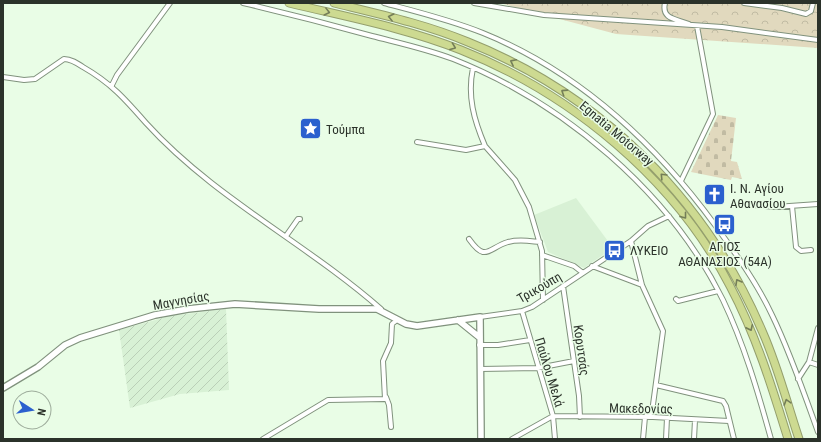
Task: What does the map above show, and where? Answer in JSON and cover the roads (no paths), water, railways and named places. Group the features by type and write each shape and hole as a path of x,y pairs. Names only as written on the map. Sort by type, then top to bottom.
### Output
{"highway":[{"name":"Egnatia Motorway","path":"289,3 408,32 481,58 540,89 572,110 613,142 663,190 685,217 730,285 754,336 766,367 788,439"},
{"name":"Egnatia Motorway","path":"334,3 429,27 505,58 568,94 620,134 648,160 671,184 694,212 737,280 763,332 773,357 798,439"}],"street":[{"path":"112,86 117,75 170,3"},
{"path":"243,3 429,51 473,68 498,80 542,105 600,147 640,184 669,216 695,253 718,291 744,350 771,439"},
{"path":"384,3 433,16 483,33 521,51 584,89 627,124 681,181 710,219 757,286 773,315 818,432"},
{"path":"474,3 514,11 572,18 722,27 818,40"},
{"path":"665,3 665,12 667,16 692,25"},
{"path":"744,3 782,8 806,14 811,11 813,3"},
{"path":"681,181 714,114 697,26"},
{"path":"3,77 24,80 34,79 43,75 59,61 67,59 112,86 176,155 200,175 333,269 381,310"},
{"path":"473,68 470,97 474,116 485,146 521,189 529,207 540,242 542,255 543,300"},
{"path":"417,142 466,150 485,146"},
{"path":"754,205 792,206 818,204"},
{"path":"792,206 796,247 801,251 811,250"},
{"name":"Τρικούπη","path":"381,310 406,324 417,326 522,311 543,300 631,241 656,221 669,216"},
{"path":"286,236 298,219 300,219"},
{"path":"469,240 477,250 484,252 491,251 504,244 515,241 540,242"},
{"path":"631,241 642,285 663,331 652,414 645,417 643,439"},
{"path":"542,255 574,266 583,273"},
{"path":"592,266 642,285"},
{"name":"Κορυτσάς","path":"563,286 574,361 580,417"},
{"path":"676,299 678,301 718,291"},
{"name":"Μαγνησίας","path":"3,388 38,367 65,345 80,338 174,311 235,304 319,309 381,310"},
{"name":"Παύλου Μελά","path":"522,311 553,416 555,439"},
{"path":"480,317 481,439"},
{"path":"390,427 390,411 386,397 383,358 391,343 392,324 397,320"},
{"path":"458,320 479,337"},
{"path":"798,379 809,362 818,328"},
{"path":"480,345 498,345 530,340"},
{"path":"480,369 538,368 574,361"},
{"path":"809,362 818,364"},
{"path":"656,385 719,398 725,403 734,439"},
{"path":"263,439 328,400 384,400 386,397"},
{"name":"Μακεδονίας","path":"652,414 667,418 730,422"},
{"path":"512,439 553,416"},
{"name":"Μακεδονίας","path":"553,416 645,417"},
{"path":"666,439 667,418"},
{"path":"694,439 695,420"}],"place":[{"name":"Τούμπα","path":"310,129"},
{"name":"Ι. Ν. Αγίου Αθανασίου","path":"714,195"},
{"name":"ΑΓΙΟΣ ΑΘΑΝΑΣΙΟΣ (54Α)","path":"725,224"},
{"name":"ΛΥΚΕΙΟ","path":"614,250"}]}
